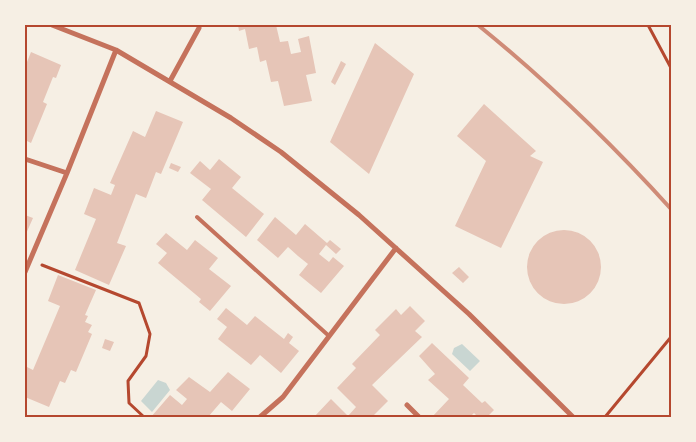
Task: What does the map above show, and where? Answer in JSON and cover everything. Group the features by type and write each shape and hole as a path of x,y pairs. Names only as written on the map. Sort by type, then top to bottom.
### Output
{"street":[{"path":"52,25 116,50 231,118 281,152 359,215 469,314 573,417"},
{"path":"170,81 199,28"},
{"path":"25,272 68,173 116,50"},
{"path":"25,159 68,173"},
{"path":"260,417 283,398 396,248"},
{"path":"408,405 419,417"}],"lane":[{"path":"197,217 329,336"}],"path":[{"path":"648,25 671,68"},
{"path":"30,260 139,303 150,334 146,356 128,382 128,403 144,417"},
{"path":"605,417 671,337"}],"shaded area":[{"path":"462,344 480,361 470,371 452,354 454,348"},
{"path":"158,380 166,383 170,390 152,412 141,401"}],"building":[{"path":"238,25 276,25 280,42 288,41 291,54 301,52 298,39 309,36 316,73 306,75 312,101 284,106 278,81 271,82 266,60 260,62 257,47 249,49 245,29 239,31"},
{"path":"375,43 414,74 369,174 330,142"},
{"path":"31,52 61,65 56,78 53,77 43,102 47,104 31,143 25,140 25,67"},
{"path":"341,61 346,64 335,85 331,82"},
{"path":"484,104 536,151 530,156 543,162 501,248 455,226 486,161 457,136"},
{"path":"156,111 183,122 161,174 156,172 146,198 136,194 117,243 126,246 109,285 75,270 96,219 84,214 94,188 111,195 115,185 110,183 133,131 145,137"},
{"path":"219,159 241,177 232,188 264,214 246,237 202,200 211,189 190,173 200,161 210,170"},
{"path":"171,163 181,167 178,172 169,168"},
{"path":"25,215 33,218 25,236"},
{"path":"275,217 296,235 305,224 327,243 330,240 341,249 336,254 326,245 319,254 329,262 333,257 344,266 321,293 299,275 308,264 288,247 278,258 257,240"},
{"path":"557,230 571,230 585,236 595,246 601,260 601,274 595,288 585,298 571,304 557,304 543,298 533,288 527,274 527,260 533,246 543,236"},
{"path":"166,233 187,250 195,240 218,258 209,269 231,286 210,311 199,302 201,299 158,263 167,253 156,244"},
{"path":"459,267 469,277 463,283 452,273"},
{"path":"58,275 96,290 85,315 88,316 85,322 92,325 88,332 92,334 76,372 71,370 65,383 60,381 49,407 25,397 25,366 33,370 60,306 48,301"},
{"path":"410,306 425,321 415,331 422,337 372,385 388,401 372,417 314,417 331,399 348,416 356,407 337,388 356,368 352,364 380,335 375,330 396,309 401,315"},
{"path":"226,308 247,325 255,316 284,339 288,333 293,337 289,343 299,351 281,373 260,355 251,365 218,339 227,327 217,319"},
{"path":"105,339 114,342 110,351 102,348"},
{"path":"432,343 469,378 463,385 482,403 485,401 494,410 487,417 478,417 474,413 470,417 432,417 449,399 428,380 435,374 419,356"},
{"path":"228,372 250,389 232,411 221,402 208,417 151,417 170,395 182,405 187,399 176,390 189,377 210,392"}],"railway":[{"path":"478,25 578,113 671,209"}]}
